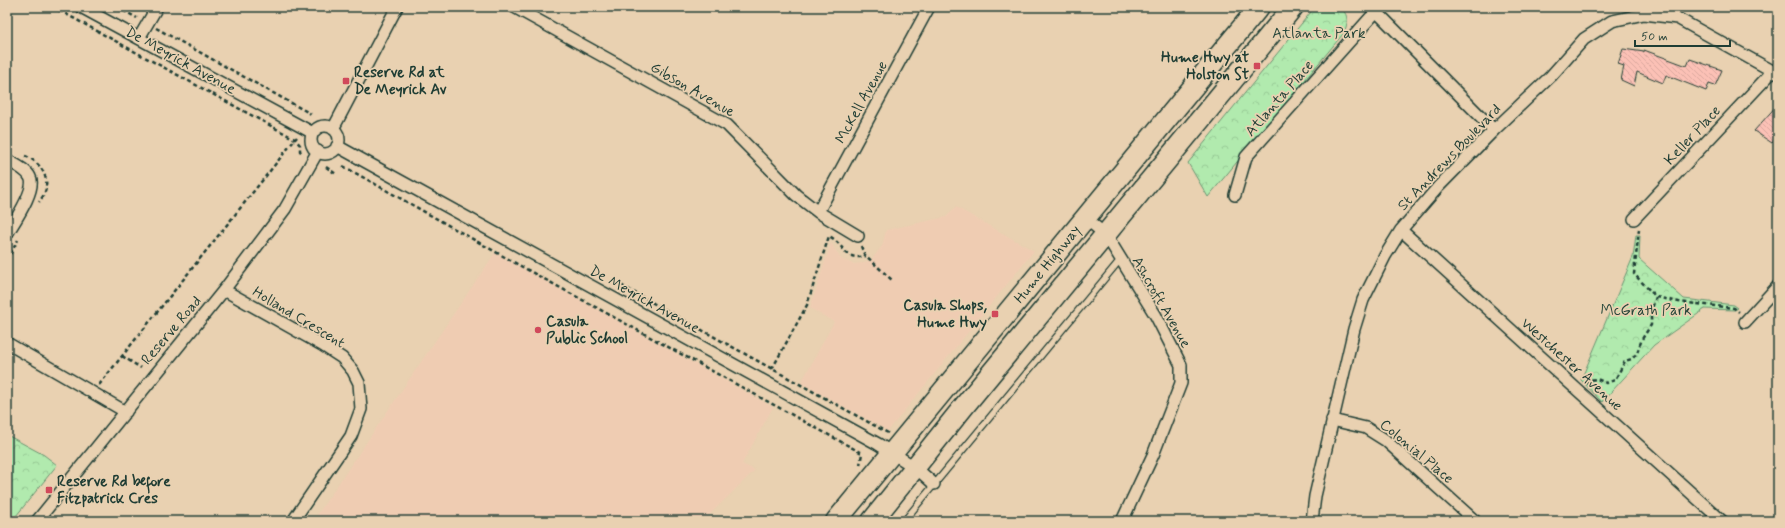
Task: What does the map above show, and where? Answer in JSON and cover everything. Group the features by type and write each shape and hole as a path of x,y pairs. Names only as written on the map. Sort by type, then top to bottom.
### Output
{"highway":[{"name":"Hume Highway","path":"836,521 1259,7"},
{"name":"Hume Highway","path":"872,521 965,405 1293,7"}],"street":[{"name":"De Meyrick Avenue","path":"81,7 313,133"},
{"path":"139,38 157,7"},
{"path":"333,129 397,7"},
{"name":"Gibson Avenue","path":"514,7 727,125 796,195 818,212 858,236"},
{"name":"McKell Avenue","path":"818,212 929,7"},
{"path":"1376,8 1494,130"},
{"name":"Atlanta Place","path":"1235,195 1246,157 1376,8"},
{"name":"St Andrews Boulevard","path":"1312,521 1315,496 1354,329 1363,300 1385,256 1401,230 1439,186 1494,130 1551,76 1584,39 1612,21 1644,10 1677,18 1776,72"},
{"name":"Keller Place","path":"1636,217 1776,72"},
{"path":"320,127 329,127 333,129 339,139 337,146 331,152 318,152 312,142 313,133 320,127"},
{"name":"De Meyrick Avenue","path":"337,146 893,453 916,468 934,484"},
{"name":"Reserve Road","path":"37,521 224,290 285,209 318,152"},
{"path":"7,160 24,170 30,176 32,187 7,234"},
{"name":"Ashcroft Avenue","path":"1085,218 1106,235 1120,260 1156,316 1181,364 1181,383 1153,455 1122,521"},
{"name":"Westchester Avenue","path":"1401,230 1722,521"},
{"path":"1746,321 1778,286"},
{"name":"Holland Crescent","path":"224,290 322,345 342,358 353,371 358,383 361,410 352,436 293,521"},
{"path":"7,343 126,412"},
{"name":"Colonial Place","path":"1332,420 1366,428 1385,440 1475,521"}],"lane":[{"path":"904,521 982,429 1120,260"}],"path":[{"name":"De Meyrick Avenue","path":"53,7 295,140"},
{"name":"De Meyrick Avenue","path":"117,7 311,114"},
{"path":"295,140 300,145 300,151 302,153"},
{"name":"Reserve Road","path":"98,386 295,140"},
{"name":"De Meyrick Avenue","path":"343,166 862,453"},
{"path":"326,167 336,174"},
{"path":"1636,217 1639,234 1634,274 1656,297 1679,302 1734,308 1746,321"},
{"path":"772,369 807,305 830,236 835,239 848,255 858,258 866,256"},
{"path":"858,236 864,254 893,281"},
{"path":"615,282 888,433"},
{"path":"1580,391 1589,380 1597,379 1606,383 1615,380 1625,361 1632,359 1637,353 1642,339 1651,325 1651,311 1656,297"},
{"path":"122,356 141,368"}],"shaded area":[{"path":"956,207 1034,251 888,431 801,383 834,322 810,308 831,243 841,259 853,264 864,263 872,259 882,246 886,230 946,217"},
{"name":"Casula Public School","path":"495,253 773,407 742,464 755,470 703,521 313,521"}],"green space":[{"name":"Atlanta Park","path":"1315,7 1339,7 1343,10 1347,23 1343,34 1208,197 1188,163"},
{"name":"McGrath Park","path":"1636,235 1640,235 1639,259 1684,299 1734,305 1738,308 1735,310 1705,309 1654,345 1602,402 1581,380 1633,257"},
{"path":"7,435 44,455 57,465 12,521 7,521"}],"building":[{"path":"1623,49 1644,52 1644,50 1687,66 1690,59 1722,70 1715,86 1709,84 1706,91 1666,75 1663,83 1637,72 1634,86 1621,80 1624,66 1618,64"},
{"path":"1778,104 1778,136 1772,143 1754,131"}],"place":[{"name":"Hume Hwy at Holston St","path":"1257,66"},
{"name":"Reserve Rd at De Meyrick Av","path":"346,81"},
{"name":"Casula Shops, Hume Hwy","path":"995,314"},
{"name":"Casula Public School","path":"538,330"},
{"name":"Reserve Rd before Fitzpatrick Cres","path":"49,490"}]}
